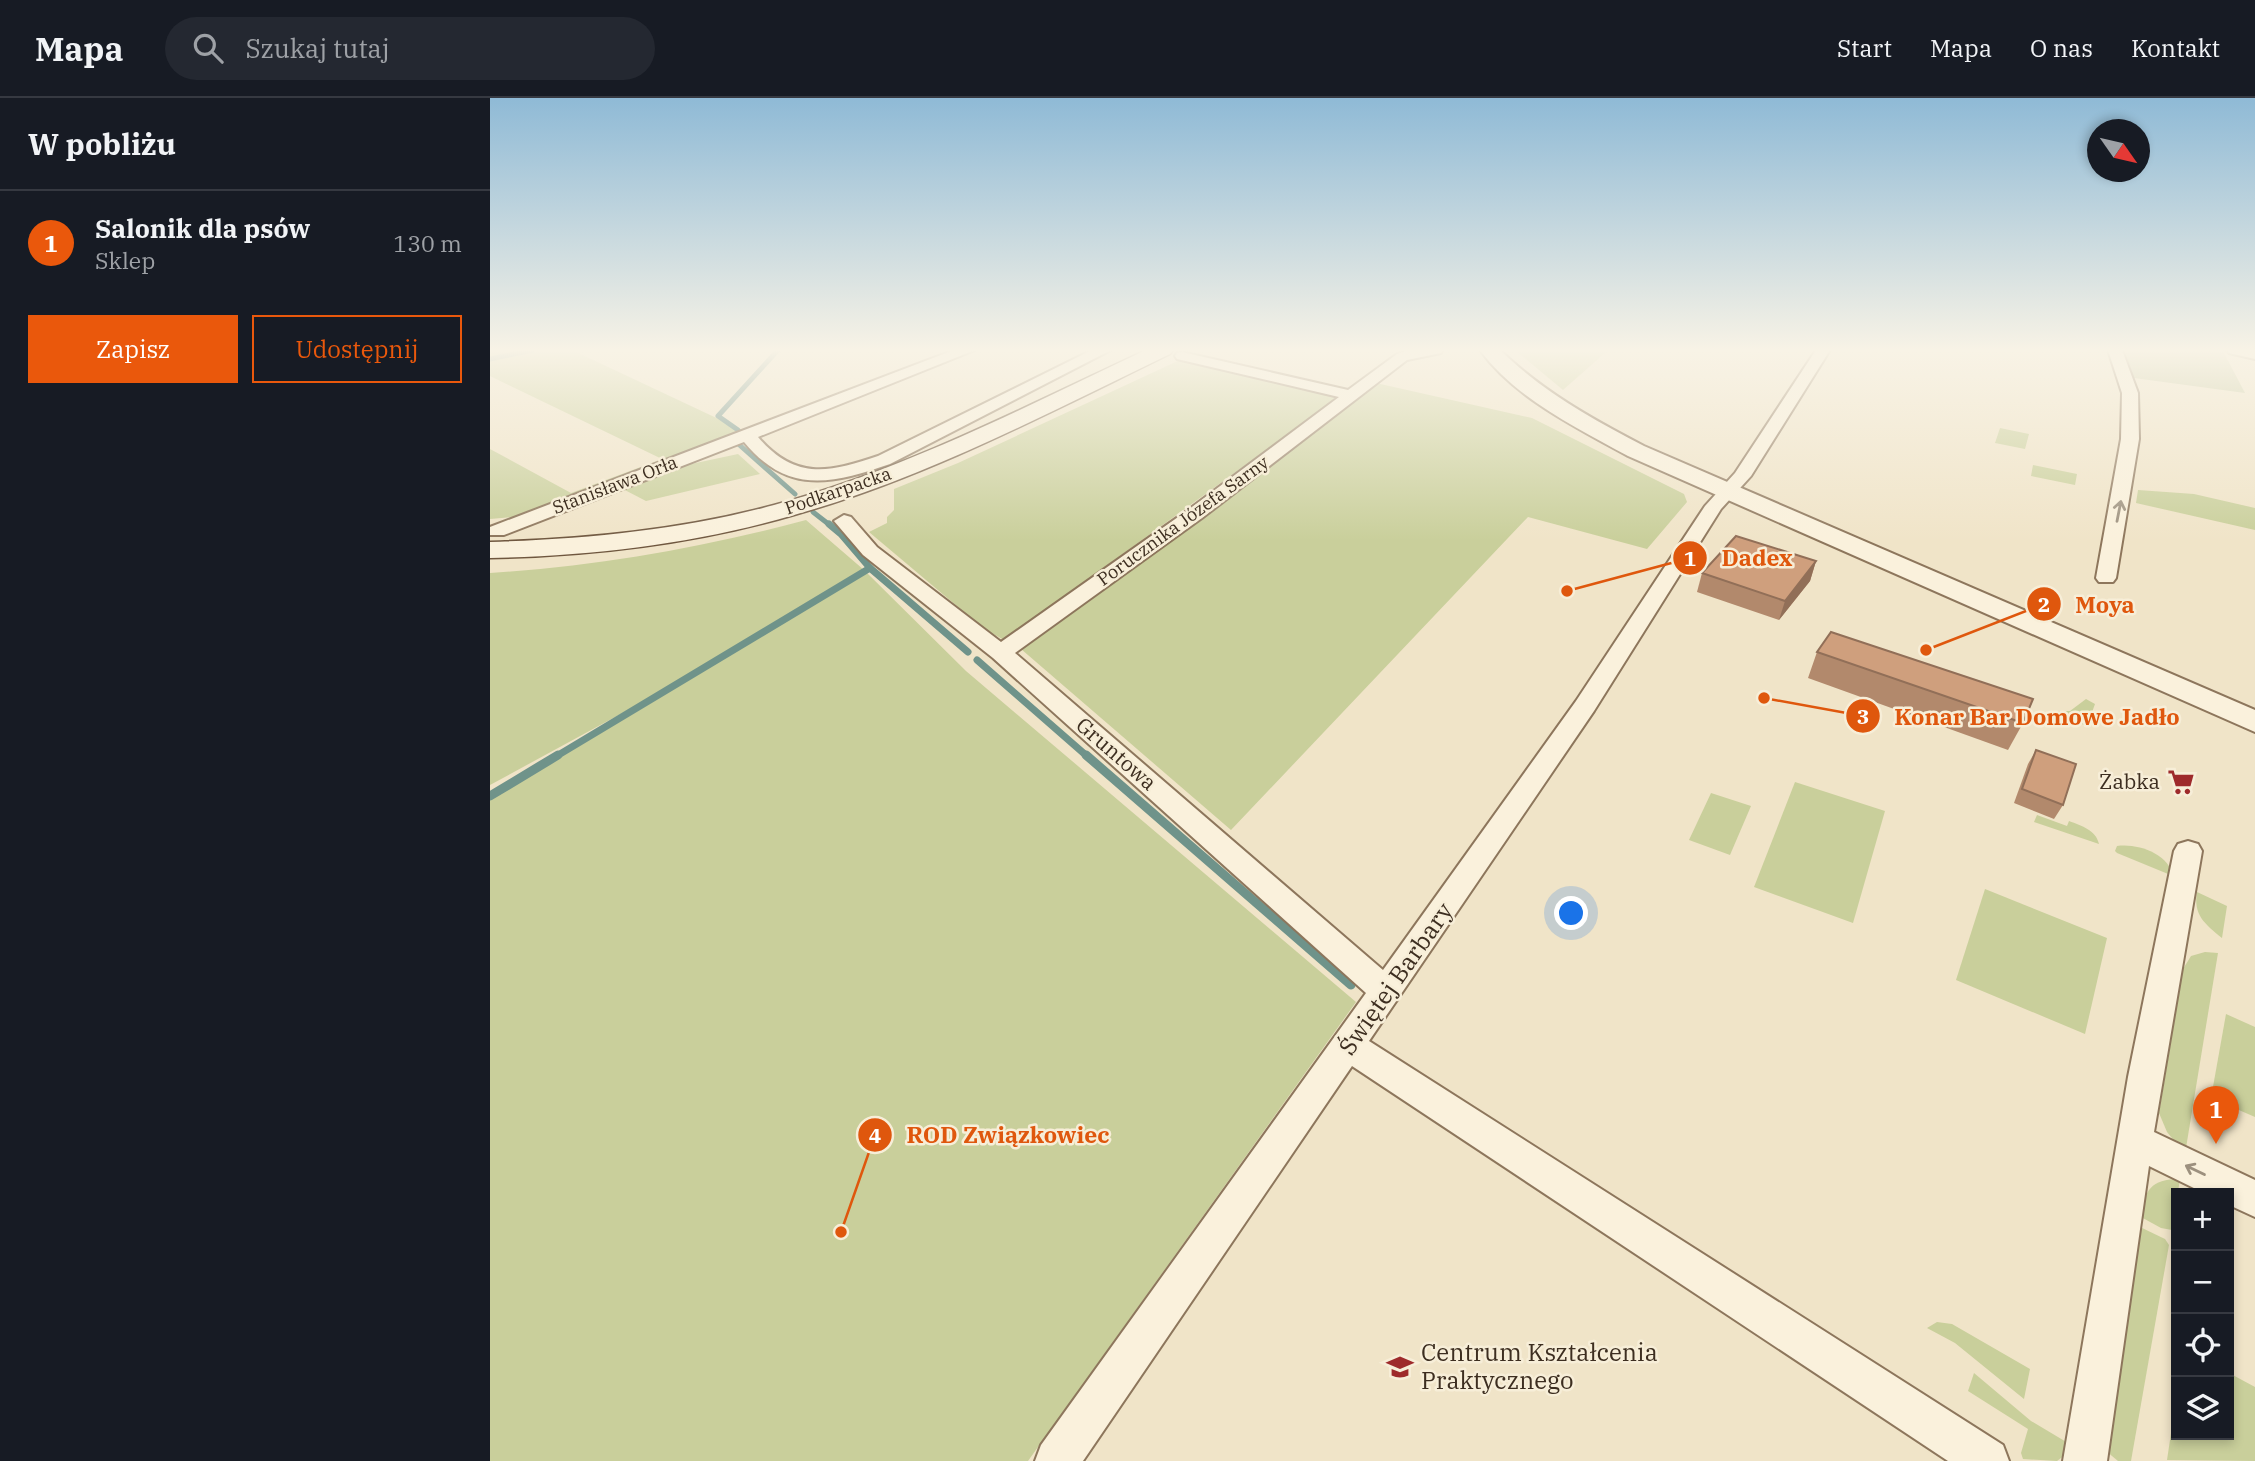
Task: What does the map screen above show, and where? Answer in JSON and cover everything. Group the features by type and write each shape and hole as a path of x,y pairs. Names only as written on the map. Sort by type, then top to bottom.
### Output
{"main road":[{"name":"Podkarpacka","path":"494,540 566,547 631,540 737,521 808,503 931,457 1032,414"}],"street":[{"name":"Stanisława Orła","path":"494,540 800,414"},
{"path":"746,434 776,465 792,471 828,474 854,470 895,454 976,414"},
{"name":"Porucznika Józefa Sarny","path":"1001,653 1329,414"},
{"path":"1568,414 1636,451 1727,492 2255,722"},
{"path":"1727,492 1742,476 1782,414"},
{"path":"2106,578 2130,439 2130,414"},
{"name":"Świętej Barbary","path":"1057,1461 1586,706 1714,506 1727,492"},
{"name":"Gruntowa","path":"844,521 881,560 1001,653 1387,992"},
{"path":"2084,1461 2135,1141 2188,851"},
{"path":"1349,1045 1987,1461"},
{"path":"2135,1141 2255,1199"}],"green space":[{"path":"568,414 707,414 742,430 514,517 490,519 490,449 571,493 662,459"},
{"path":"1064,414 1316,414 1004,640 983,628 869,532 887,523 887,517 894,510 894,489 958,463"},
{"path":"1337,414 1512,414 1532,418 1684,494 1687,502 1647,549 1528,517 1231,830 1021,649"},
{"path":"2000,428 2029,434 2025,449 1995,443"},
{"path":"738,454 760,474 646,501 619,487 663,470"},
{"path":"2033,465 2077,474 2075,485 2031,476"},
{"path":"2138,490 2194,494 2255,508 2255,530 2136,503"},
{"path":"806,520 864,570 966,671 1356,1002 1028,1461 490,1461 490,797 639,704 490,785 490,573 570,566 649,554"},
{"path":"2086,699 2095,704 2087,726 2047,711 2070,711"},
{"path":"1795,782 1885,811 1853,923 1754,887"},
{"path":"1711,793 1751,806 1730,855 1689,840"},
{"path":"2037,815 2067,826 2069,821 2083,827 2095,835 2099,844 2034,822"},
{"path":"2117,846 2143,848 2159,856 2166,862 2173,876 2117,853"},
{"path":"1985,889 2107,938 2085,1034 1956,980"},
{"path":"2197,892 2227,906 2222,938 2199,913"},
{"path":"2205,952 2218,953 2185,1154 2167,1132 2159,1113 2183,969 2191,956"},
{"path":"2226,1014 2255,1027 2255,1117 2211,1098"},
{"path":"2180,1179 2179,1188 2171,1188 2171,1230 2161,1228 2141,1217 2147,1193 2156,1184"},
{"path":"2140,1227 2165,1239 2169,1245 2131,1461 2118,1461 2106,1451"},
{"path":"1937,1322 1952,1324 2030,1369 2024,1399 1955,1343 1927,1328"},
{"path":"1974,1373 2031,1421 2068,1443 2065,1455 2057,1461 2023,1459 2021,1453 2028,1429 1968,1391"},
{"path":"2234,1376 2255,1387 2255,1461 2167,1460 2171,1433 2171,1440 2234,1440"}],"building":[{"path":"1736,536 1816,561 1785,601 1702,573"},
{"path":"1831,632 2033,699 2023,723 1817,652"},
{"path":"2036,750 2076,764 2063,805 2022,789"}],"waterway":[{"path":"720,414 718,416 738,430"},
{"path":"735,441 795,494"},
{"path":"813,512 831,526"},
{"path":"829,524 870,568"},
{"path":"555,757 870,568"},
{"path":"870,568 968,652"},
{"path":"977,660 1088,757"},
{"path":"490,796 558,755"},
{"path":"1086,755 1351,985"}],"place":[{"name":"Dadex","path":"1567,591"},
{"name":"Moya","path":"1926,650"},
{"name":"Konar Bar Domowe Jadło","path":"1764,698"},
{"name":"Żabka","path":"2181,782"},
{"name":"Salonik dla psów","path":"2216,1144"},
{"name":"ROD Związkowiec","path":"841,1232"},
{"name":"Centrum Kształcenia Praktycznego","path":"1400,1367"}]}
